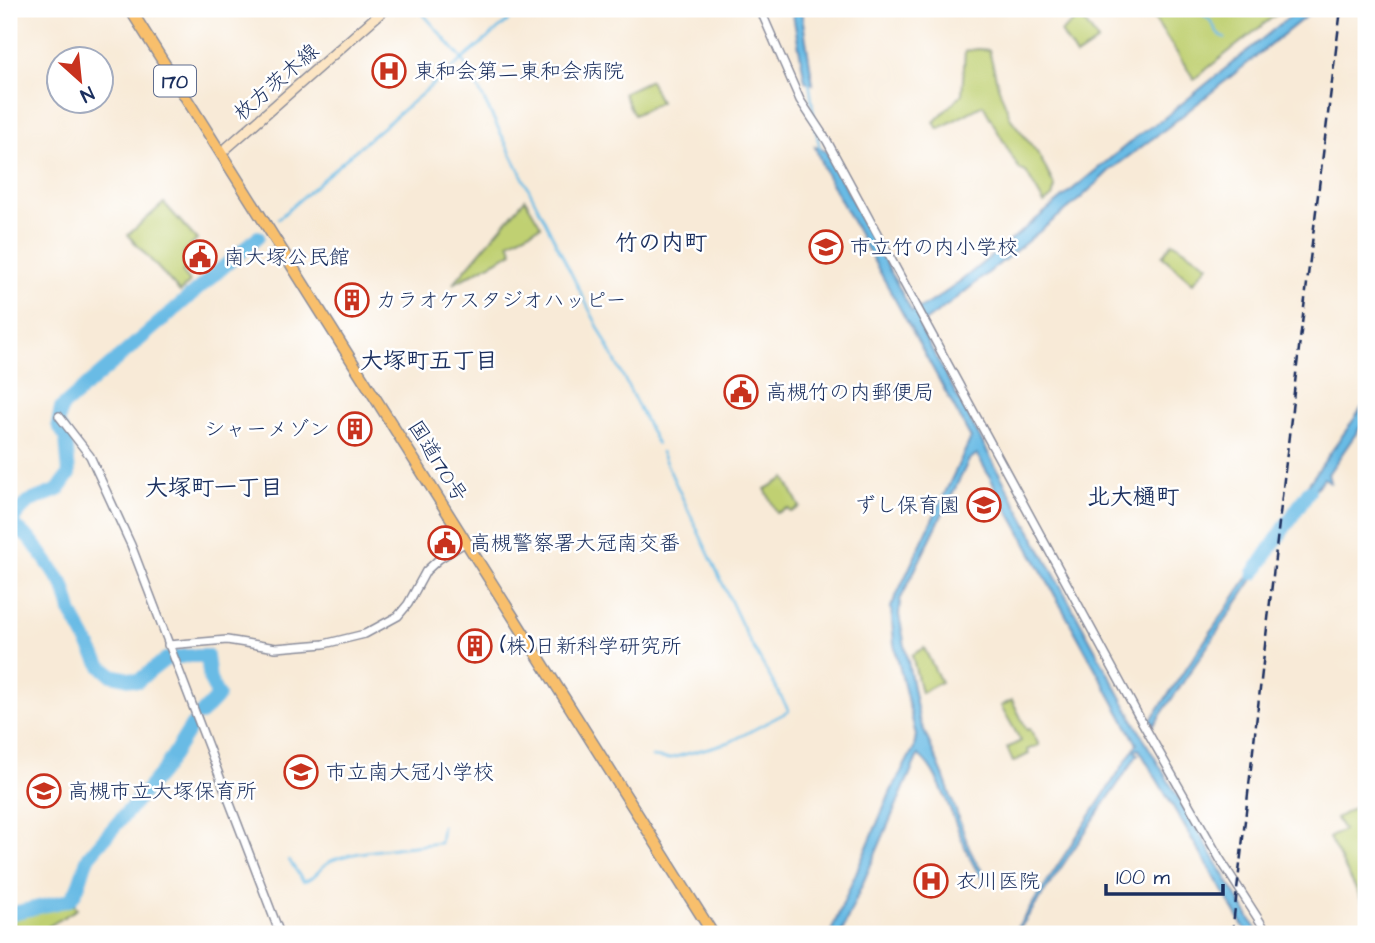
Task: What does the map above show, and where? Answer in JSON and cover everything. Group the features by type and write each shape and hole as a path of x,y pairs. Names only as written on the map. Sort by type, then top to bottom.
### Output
{"highway":[{"name":"国道170号","path":"130,9 713,934"}],"main road":[{"name":"枚方茨木線","path":"221,153 385,9"}],"street":[{"path":"760,9 800,100 827,141 877,238 1149,735 1220,859 1268,934"},
{"path":"59,416 76,435 100,474 131,545 280,934"},
{"path":"168,645 227,640 275,648 324,644 359,635 398,616 408,604 426,571 466,542"}],"green space":[{"path":"1148,9 1283,9 1194,79"},
{"path":"1078,18 1082,18 1098,41 1076,56 1061,32"},
{"path":"989,50 998,86 1011,119 1039,155 1055,187 1052,197 1044,203 1026,172 1019,169 983,105 938,129 934,122 962,94 965,51"},
{"path":"650,80 660,102 634,115 623,93"},
{"path":"525,199 541,226 509,242 513,252 453,284"},
{"path":"164,203 197,240 183,253 188,259 183,264 186,267 182,272 190,282 180,292 128,235"},
{"path":"1173,242 1208,265 1193,283 1162,256"},
{"path":"785,478 800,507 791,512 788,508 777,513 765,489"},
{"path":"924,648 941,682 921,693 912,655"},
{"path":"1012,700 1027,730 1030,729 1039,745 1027,750 1029,754 1013,762 1007,748 1021,741 1001,706"},
{"path":"1366,801 1366,908 1329,838 1343,830 1336,818"},
{"path":"72,902 77,909 36,934 9,934 9,927 13,925 11,917"}],"water":[{"path":"792,9 801,9 813,84 805,81"},
{"path":"1299,9 1315,9 1109,171 1081,198 919,326 1146,743 1259,934 1248,934 1139,749 1135,751 1138,754 1016,934 1013,934 1137,744 977,454 969,460 900,600 899,615 919,719 944,777 969,848 991,883 985,882 976,868 936,778 928,764 918,755 841,934 830,934 891,791 914,748 916,735 894,644 891,607 971,438 825,172 815,147 826,151 912,312 956,285 1140,134 1163,119"},
{"path":"1366,233 1366,302 1357,292"},
{"path":"1366,402 1366,419 1328,474 1330,482 1324,478 1299,509 1300,496"},
{"path":"1261,558 1266,560 1154,725 1151,720"}],"waterway":[{"path":"419,9 462,59 471,74 657,444"},
{"path":"278,219 522,9"},
{"path":"1196,9 1210,20 1219,35 1225,38"},
{"path":"809,81 814,116"},
{"path":"816,129 820,150"},
{"path":"201,714 218,696 210,680 207,656 166,659 138,681 112,675 100,665 72,614 64,586 32,541 10,522 28,502 58,490 69,474 66,438 58,424 61,408 258,237"},
{"path":"652,757 668,759 730,742 789,711 748,638 661,452"},
{"path":"1254,573 1309,491"},
{"path":"9,914 69,900 73,896 89,856 165,768 192,725"},
{"path":"289,860 303,881 338,858 440,843 442,826"}],"railway":[{"path":"1232,934 1341,9"}],"place":[{"name":"東和会第二東和会病院","path":"389,71"},
{"name":"市立竹の内小学校","path":"826,247"},
{"name":"南大塚公民館","path":"200,257"},
{"name":"カラオケスタジオハッピー","path":"352,300"},
{"name":"高槻竹の内郵便局","path":"741,392"},
{"name":"シャーメゾン","path":"355,429"},
{"name":"ずし保育園","path":"984,505"},
{"name":"高槻警察署大冠南交番","path":"445,543"},
{"name":"(株)日新科学研究所","path":"475,646"},
{"name":"市立南大冠小学校","path":"301,772"},
{"name":"高槻市立大塚保育所","path":"44,791"},
{"name":"衣川医院","path":"931,881"}],"district":[{"name":"竹の内町","path":"661,242"},
{"name":"大塚町五丁目","path":"429,360"},
{"name":"大塚町一丁目","path":"214,487"},
{"name":"北大樋町","path":"1133,496"}]}
